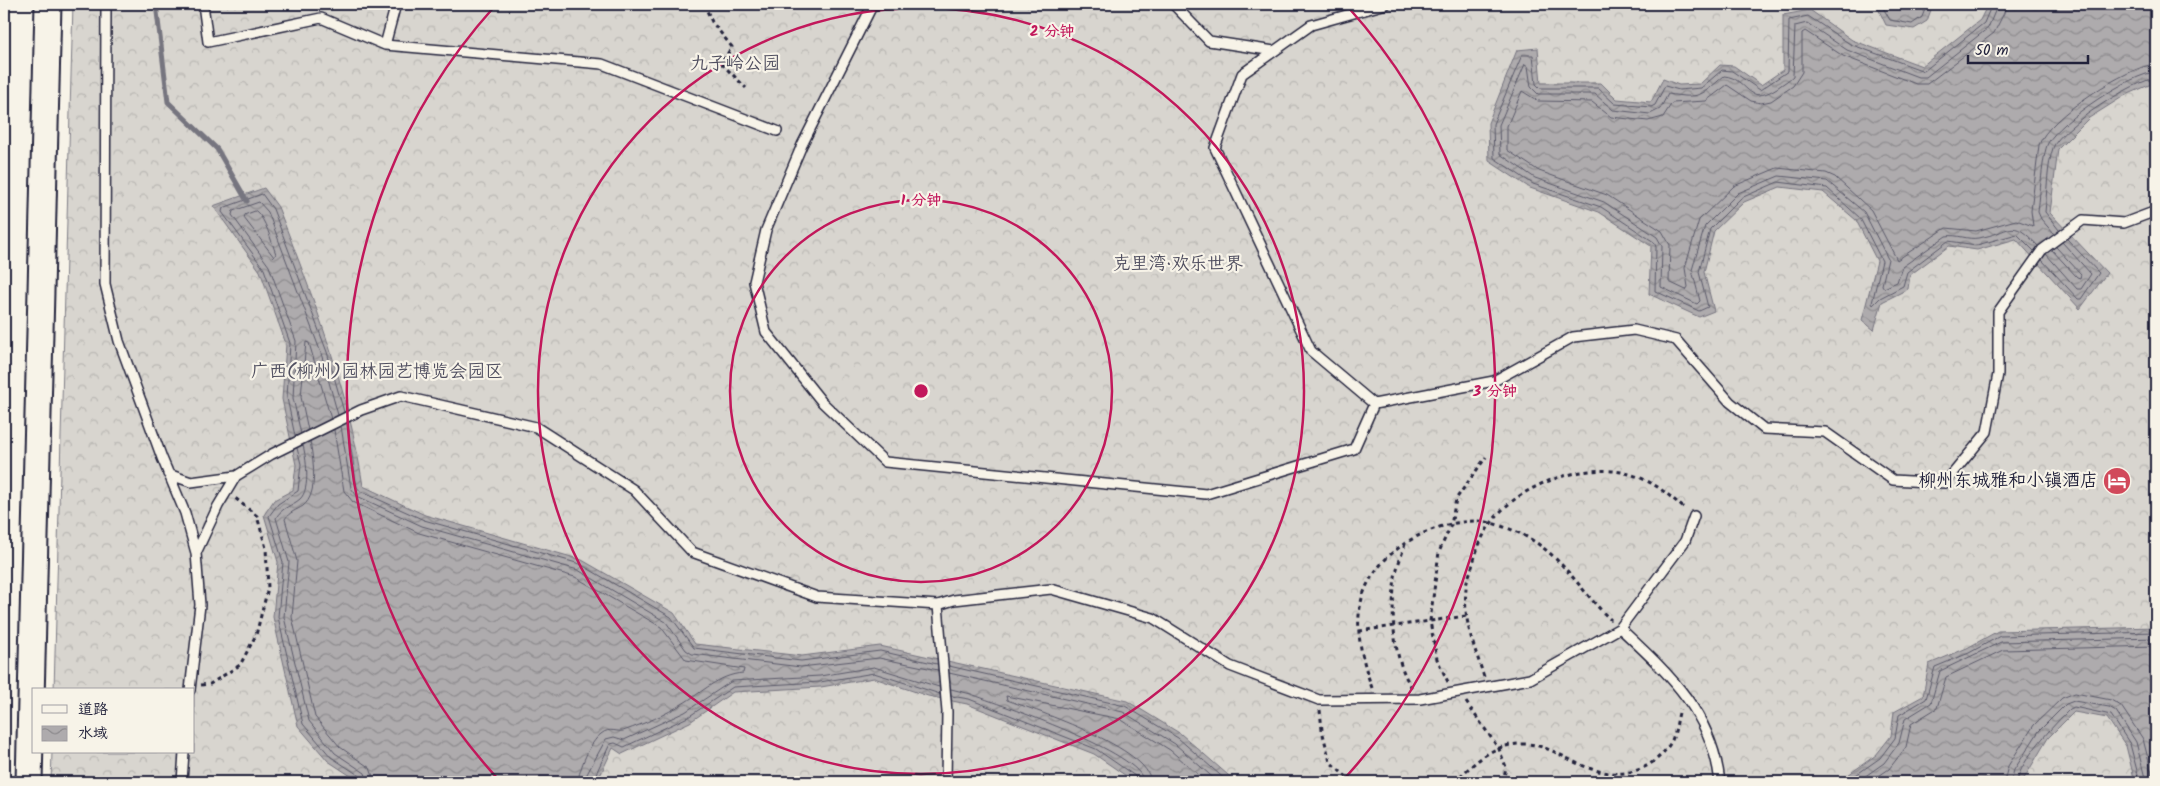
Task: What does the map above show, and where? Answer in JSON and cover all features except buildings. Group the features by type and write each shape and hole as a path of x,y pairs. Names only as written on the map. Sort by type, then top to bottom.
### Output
{"street":[{"path":"29,782 48,4"}],"lane":[{"path":"106,4 105,284 119,341 168,474 185,513 196,553 200,605 190,688"},
{"path":"203,4 208,42 321,18 385,45 602,64 777,131"},
{"path":"385,45 396,4"},
{"path":"873,4 802,145 766,230 754,282 766,332 822,402 885,462 1206,494 1354,449 1374,404"},
{"path":"1174,4 1209,41 1274,51"},
{"path":"1374,404 1310,351 1215,148 1242,74 1311,25 1386,4"},
{"path":"1374,404 1494,381 1572,337 1634,330 1676,340 1730,402 1764,429 1825,432 1893,480 1944,483 1987,432 1998,374 1998,312 2042,250 2083,220 2124,223 2156,211"},
{"path":"168,474 191,482 236,476 272,454 361,410 402,396 536,428 634,490 692,552 817,597 938,605 954,600 1051,589 1153,618 1230,666 1318,700 1420,699 1530,678 1620,628 1685,541 1694,516"},
{"path":"196,553 236,476"},
{"path":"938,605 947,712 946,782"},
{"path":"1620,628 1668,672 1683,691 1710,740 1718,764 1720,782"},
{"path":"182,782 184,754"}],"path":[{"path":"704,4 712,22 732,47 721,64 746,88"},
{"path":"1486,457 1456,499 1450,525 1439,552 1430,621 1437,659 1449,683 1476,713 1499,749 1506,767 1503,782"},
{"path":"1487,687 1466,622 1466,587 1477,550 1490,524 1506,507 1536,486 1587,470 1621,472 1658,485 1694,516"},
{"path":"190,688 210,684 240,665 256,635 268,588 266,548 256,516 227,491"},
{"path":"1376,700 1359,646 1363,595 1380,564 1406,542 1450,525 1479,521 1520,533 1548,549 1620,628"},
{"path":"1406,542 1396,576 1395,625 1398,650 1406,674 1420,699"},
{"path":"1359,632 1395,625 1466,616"},
{"path":"1454,782 1485,753 1526,744 1561,755 1590,769 1625,775 1656,762 1672,741 1683,691"},
{"path":"1318,700 1322,730 1330,762 1352,782"}],"green space":[{"path":"73,4 2156,4 2156,782 51,782 52,754 195,754 195,688 54,688"}],"water":[{"path":"1876,4 1933,4 1927,21 1914,29 1886,25"},
{"path":"1988,4 2156,4 2156,82 2124,96 2089,118 2058,149 2050,213 2107,273 2080,309 2016,239 1977,250 1949,246 1910,275 1908,289 1882,302 1874,330 1862,320 1877,261 1856,220 1823,192 1780,187 1744,202 1714,231 1704,272 1714,311 1699,317 1649,294 1651,246 1599,212 1530,188 1489,161 1488,123 1517,50 1538,48 1541,83 1601,83 1617,99 1651,102 1663,79 1679,85 1700,84 1720,65 1734,66 1761,85 1783,70 1783,15 1810,10 1852,40 1922,66 1980,20"},
{"path":"264,188 278,207 317,310 339,379 357,450 363,486 425,515 582,560 674,613 695,644 802,656 880,646 1127,701 1181,734 1236,782 1135,782 1094,754 967,704 928,696 874,678 821,687 733,692 690,722 622,754 613,748 597,782 360,782 328,761 298,726 273,617 278,562 264,515 274,500 293,490 296,465 282,399 286,344 260,271 213,206"},
{"path":"2156,627 2156,782 2135,782 2126,746 2107,718 2074,712 2048,738 2022,782 1838,782 1876,755 1891,736 1894,712 1923,696 1929,664 1967,648 1998,631"}],"waterway":[{"path":"156,4 168,102 217,149 247,201"}],"place":[{"name":"柳州东城雅和小镇酒店","path":"2117,481"}],"park label":[{"name":"九子岭公园","path":"735,64"},
{"name":"克里湾·欢乐世界","path":"1178,264"},
{"name":"广西(柳州)园林园艺博览会园区","path":"377,372"}]}
